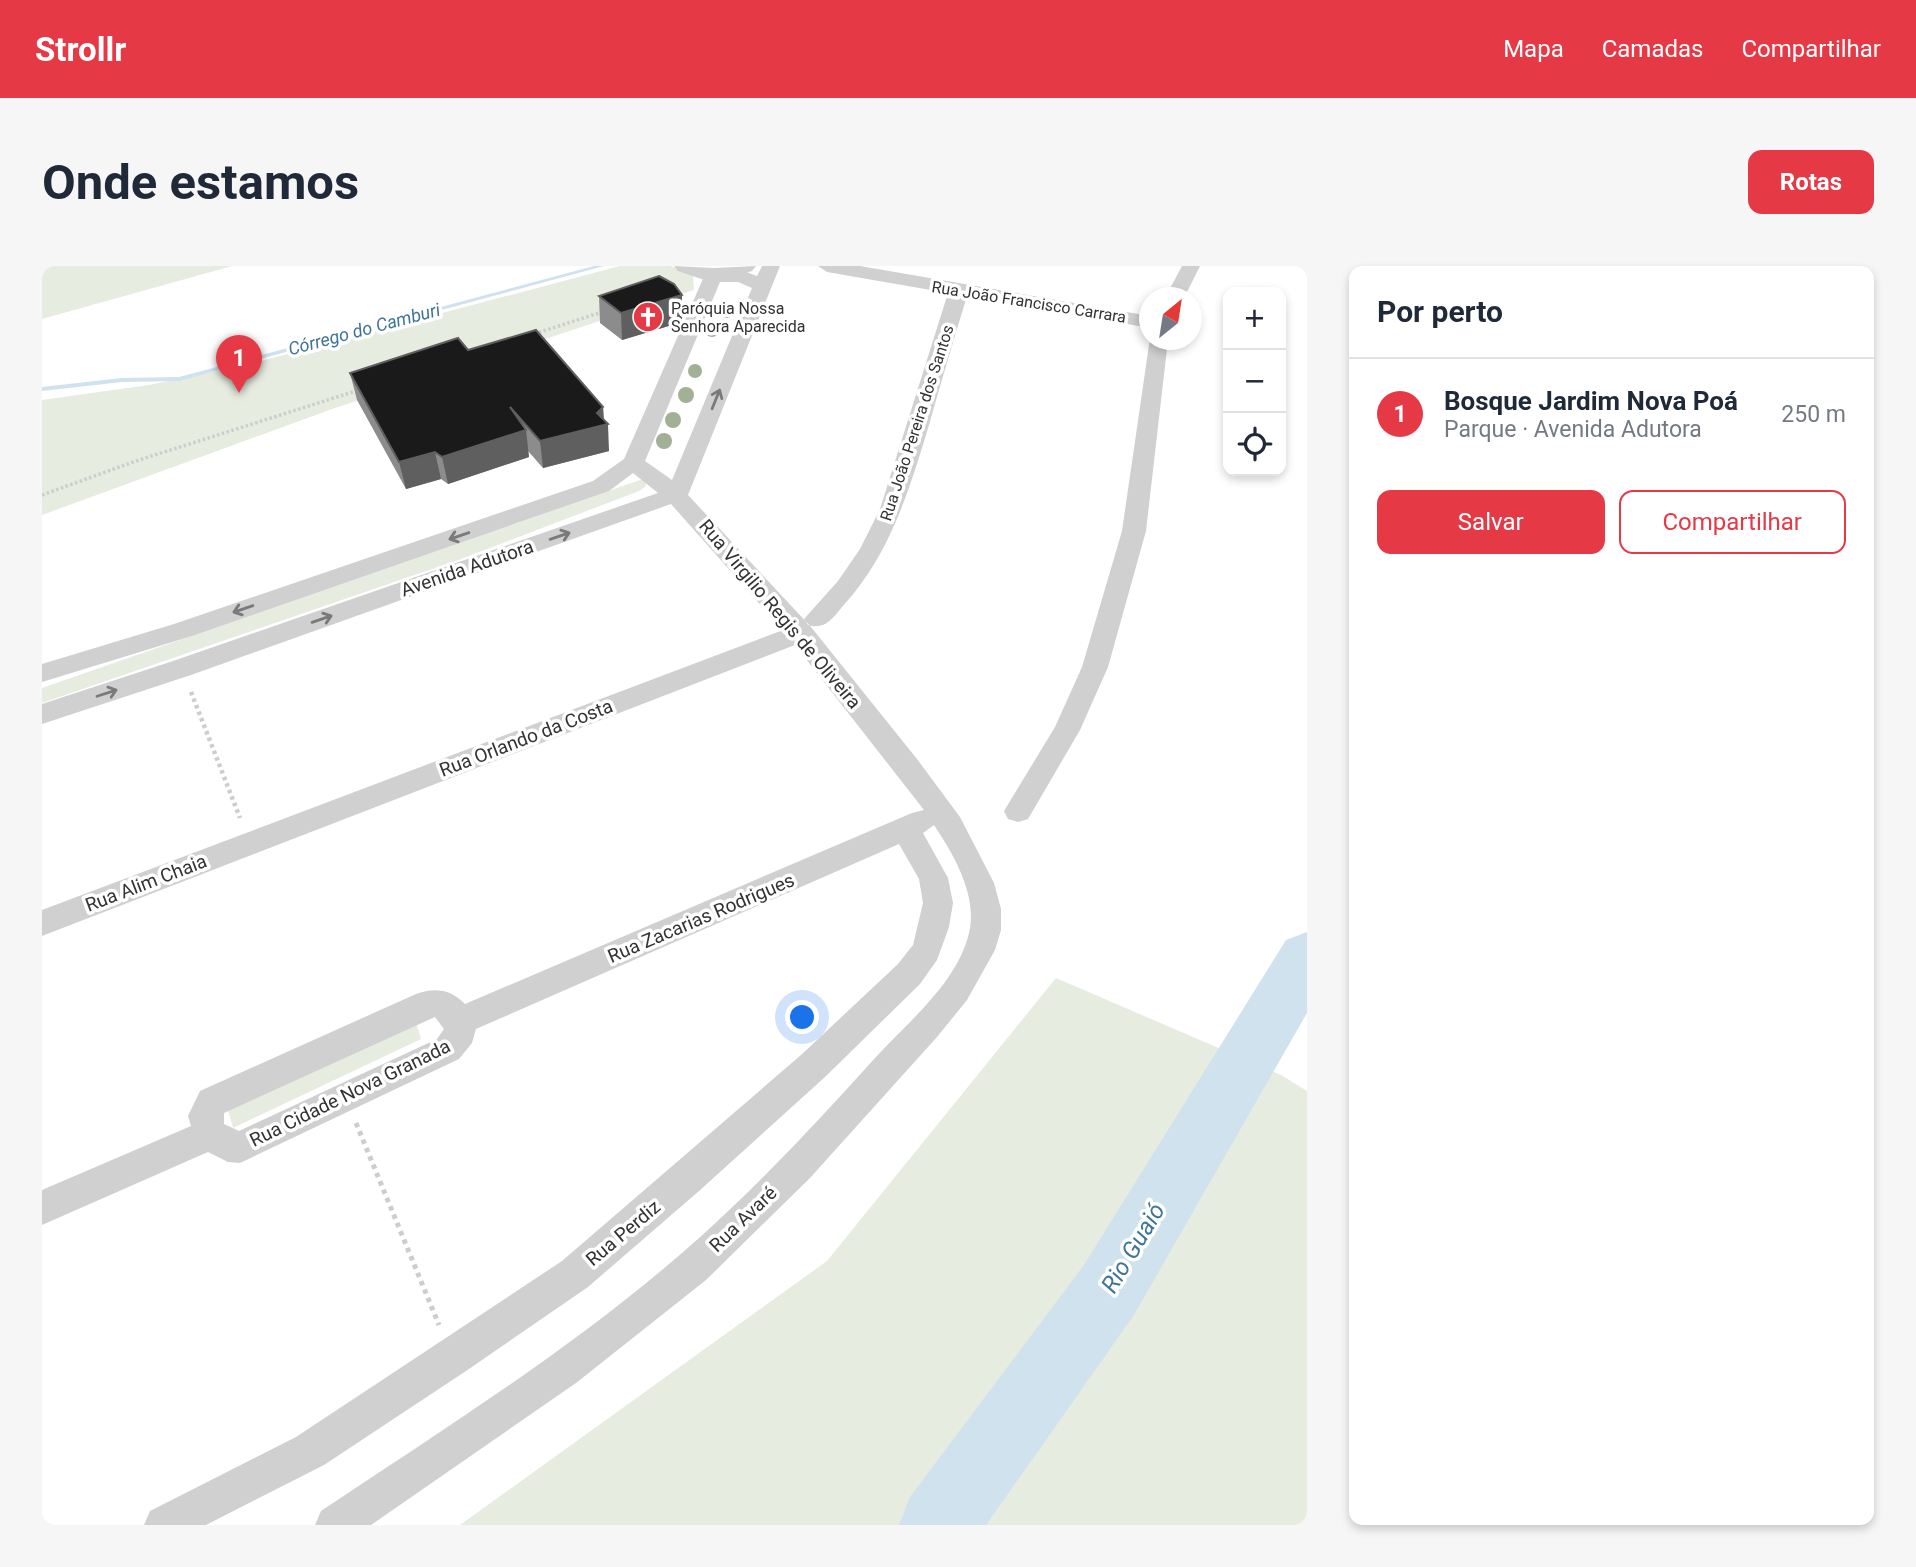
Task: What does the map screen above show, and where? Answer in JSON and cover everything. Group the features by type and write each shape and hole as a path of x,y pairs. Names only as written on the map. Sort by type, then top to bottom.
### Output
{"street":[{"path":"677,494 767,275 713,276 686,266"},
{"path":"633,463 713,276 744,266"},
{"name":"Rua João Francisco Carrara","path":"828,266 1139,320"},
{"path":"1180,287 1191,266"},
{"name":"Rua João Pereira dos Santos","path":"809,626 847,587 871,551 892,509 958,290"},
{"path":"1018,811 1067,730 1095,667 1134,531 1157,350"},
{"name":"Rua Virgilio Regis de Oliveira","path":"633,463 677,494 809,626 941,811"},
{"name":"Avenida Adutora","path":"42,673 183,630 569,499 601,486 633,463"},
{"name":"Avenida Adutora","path":"42,715 677,494"},
{"name":"Rua Orlando da Costa","path":"250,843 809,626"},
{"name":"Rua Zacarias Rodrigues","path":"460,1021 906,830 941,811"},
{"name":"Rua Avaré","path":"335,1525 582,1354 693,1267 816,1149 912,1041 971,971 984,940 987,912 974,870 941,811"},
{"name":"Rua Perdiz","path":"164,1525 310,1451 453,1358 575,1273 803,1075 909,974 926,951 938,903 933,878 906,830"},
{"name":"Rua Alim Chaia","path":"42,923 250,843"},
{"name":"Rua Cidade Nova Granada","path":"427,1004 445,1004 460,1021 461,1033 448,1049 240,1147 228,1146 210,1134 205,1116 212,1102 427,1004"},
{"path":"42,1208 210,1134"}],"path":[{"path":"530,335 608,310"},
{"path":"42,495 136,461 359,390"},
{"path":"182,668 250,843"},
{"path":"345,1096 453,1358"}],"shaded area":[{"path":"42,266 232,266 42,319"},
{"path":"620,266 670,266 693,274 694,290 335,408 42,515 42,400 149,385 242,366"},
{"path":"645,480 646,486 639,491 461,559 42,703 42,688"},
{"path":"1056,978 1281,1075 1307,1091 1307,1525 460,1525 827,1261"},
{"path":"415,1019 421,1039 233,1128 225,1099"}],"building":[{"path":"659,276 674,284 682,295 621,313 599,296"},
{"path":"536,330 603,407 597,413 608,424 540,441 510,407 526,430 442,457 435,452 399,462 350,373 458,338 468,350"}],"waterway":[{"name":"Córrego do Camburi","path":"42,389 122,380 179,379 601,266"},
{"name":"Rio Guaió","path":"938,1525 1109,1290 1307,958"}],"place":[{"name":"Paróquia Nossa Senhora Aparecida","path":"648,317"},
{"name":"Bosque Jardim Nova Poá","path":"239,393"}]}
